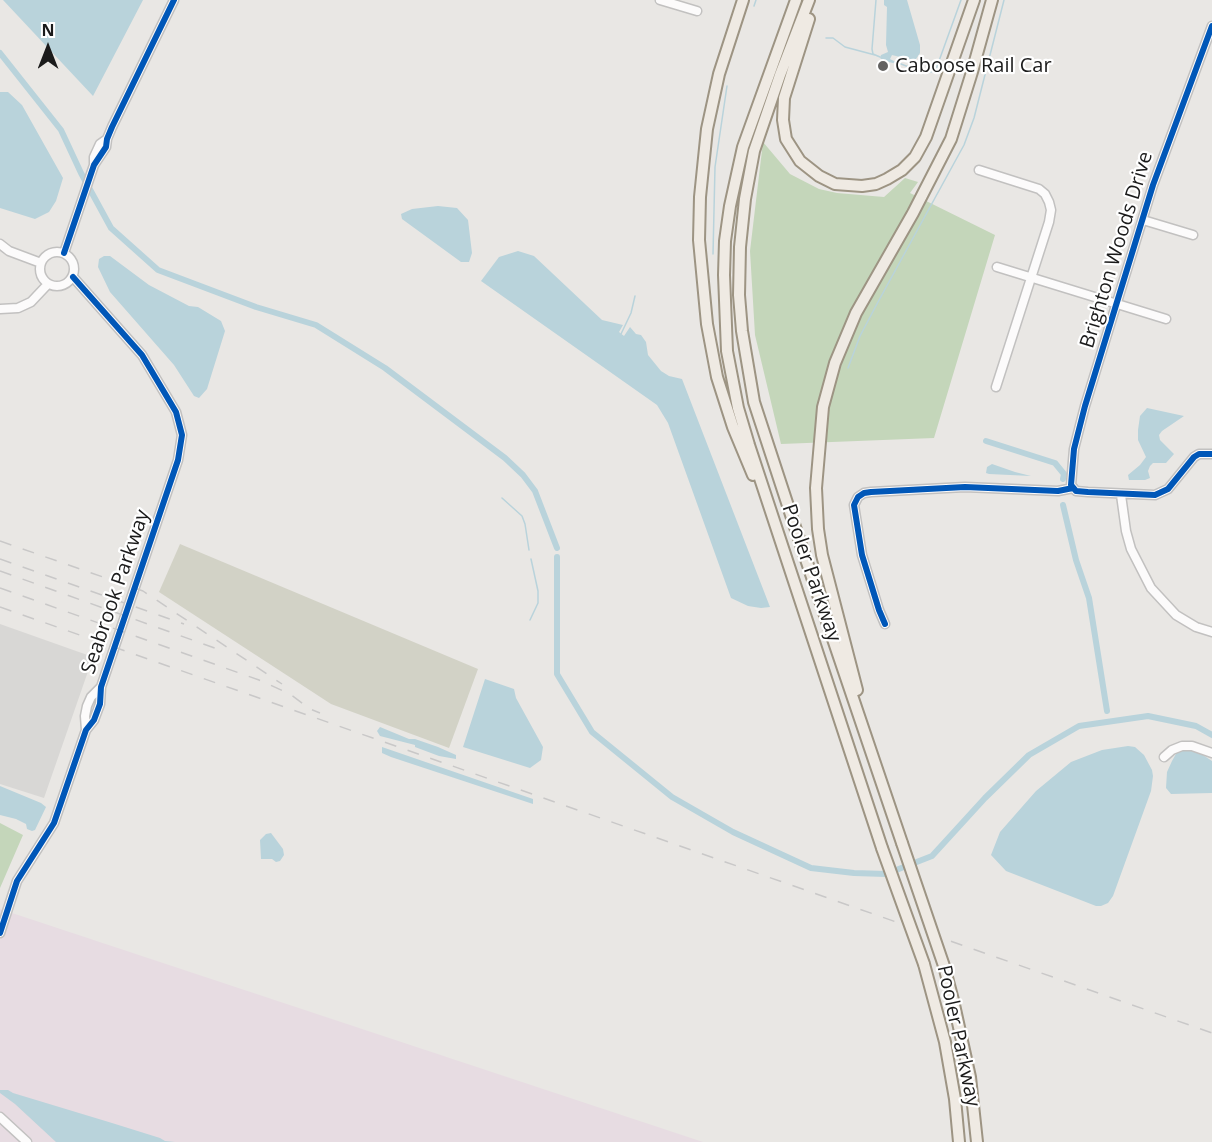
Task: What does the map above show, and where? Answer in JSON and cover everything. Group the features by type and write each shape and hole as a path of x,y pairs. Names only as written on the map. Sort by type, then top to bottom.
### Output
{"main road":[{"path":"743,0 719,74 707,129 700,197 699,240 707,324 717,377 742,450 777,525"},
{"name":"Pooler Parkway","path":"796,0 743,147 730,206 725,241 727,351 738,408 882,848 924,964 945,1042 955,1099 959,1142"},
{"name":"Pooler Parkway","path":"809,0 754,151 742,222 739,296 746,356 754,402 944,966 970,1077 977,1142"},
{"path":"815,0 785,90 783,106 785,133 794,152 813,172 836,184 856,186 876,184 887,179 902,170 915,157 926,137 974,0"},
{"path":"867,740 858,694 822,555 816,488 823,407 835,363 856,313 913,213 951,139 992,0"}],"street":[{"path":"64,253 94,165 106,147 107,139 174,0"},
{"path":"660,0 697,11"},
{"name":"Brighton Woods Drive","path":"1073,488 1072,465 1075,444 1117,304 1169,141 1212,26"},
{"path":"979,170 1039,189 1049,202 1049,222 996,387"},
{"path":"1143,220 1193,235"},
{"path":"0,244 41,263"},
{"path":"50,253 64,253 69,256 74,266 72,277 69,282 59,286 48,284 41,275 41,263 50,253"},
{"path":"998,267 1166,319"},
{"name":"Seabrook Parkway","path":"0,933 17,880 54,823 86,730 94,720 100,704 101,687 178,460 182,435 176,412 142,355 72,277"},
{"path":"0,309 18,308 31,302 48,284"},
{"path":"885,624 862,555 854,505 858,497 864,493 965,487 1058,491 1073,488 1076,491 1121,495 1161,494 1168,489 1194,457 1199,454 1212,454"},
{"path":"1121,495 1131,549 1151,588 1176,615 1196,627 1212,632"},
{"path":"1164,758 1172,750 1182,746 1192,746 1212,753"},
{"path":"0,1117 27,1142"}],"shaded area":[{"path":"180,544 478,669 449,748 331,704 159,592"},
{"path":"0,624 93,657 44,798 0,784"},
{"path":"0,909 703,1142 0,1142"}],"green space":[{"path":"763,142 790,174 819,189 884,197 905,178 918,182 910,193 995,235 934,438 781,444 755,335 750,251"},
{"path":"0,823 23,835 0,888"}],"water":[{"path":"3,0 143,0 93,96"},
{"path":"884,0 907,0 920,45 920,53 916,59 892,55 890,59 896,62 893,63 880,58 888,52 886,45 887,7 884,5"},
{"path":"0,92 8,92 22,105 63,178 56,201 49,212 35,219 0,208"},
{"path":"438,206 457,208 468,220 472,253 469,262 461,262 402,219 401,214 412,209"},
{"path":"518,251 534,256 602,320 623,325 619,332 624,336 630,327 636,334 641,335 646,342 648,355 661,371 669,376 682,379 770,607 748,606 731,598 668,423 657,405 481,281 499,257"},
{"path":"110,256 149,285 189,306 198,307 221,321 225,331 207,389 199,398 194,396 174,365 110,292 98,267 99,259"},
{"path":"1147,408 1184,416 1159,435 1160,440 1174,454 1166,463 1153,463 1150,466 1148,471 1150,478 1129,480 1128,475 1146,457 1138,440 1138,430 1140,416"},
{"path":"992,464 1031,476 986,473 987,467"},
{"path":"485,679 514,689 516,698 543,747 541,760 530,768 463,747"},
{"path":"380,727 409,739 438,747 456,755 456,759 439,756 415,747 415,745 380,736 377,731"},
{"path":"382,747 533,799 533,804 391,757 382,753"},
{"path":"1135,747 1144,755 1153,776 1151,791 1113,896 1108,903 1096,906 1006,871 991,855 1000,832 1036,791 1071,762 1102,750"},
{"path":"1194,749 1212,761 1212,793 1171,794 1166,788 1167,772 1172,761 1177,752"},
{"path":"0,786 46,807 35,830 27,829 26,824 16,819 0,815"},
{"path":"271,833 283,849 284,855 280,861 276,862 272,859 261,859 260,840 266,834"},
{"path":"0,1090 8,1090 165,1141 175,1142 56,1142 0,1093"}],"waterway":[{"path":"754,6 756,0"},
{"path":"876,0 872,49 873,54 880,57"},
{"path":"896,62 919,71 935,72 961,0"},
{"path":"848,368 860,336 964,145 974,118 1004,0"},
{"path":"826,38 833,38 845,47 875,55"},
{"path":"0,53 61,130 111,228 158,270 256,307 316,325 385,368 505,458 523,475 535,491 557,548"},
{"path":"713,254 715,167 727,86"},
{"path":"621,334 631,313 635,296"},
{"path":"986,441 1055,463 1064,474 1063,479"},
{"path":"502,498 522,516 529,550"},
{"path":"1063,505 1076,560 1089,598 1107,711"},
{"path":"557,557 557,674 592,732 672,797 733,832 811,868 886,874 932,856 985,798 1029,755 1079,726 1148,716 1196,726 1212,735"},
{"path":"530,620 538,603 538,591 531,559"}],"railway":[{"path":"0,541 143,591 282,684"},
{"path":"0,559 184,624"},
{"path":"0,571 223,651"},
{"path":"0,588 259,680 290,694 310,709 320,713"},
{"path":"0,607 1212,1033"}],"cycle path":[{"path":"64,253 94,165 106,147 112,127 174,0"},
{"path":"1212,26 1153,185 1085,406 1074,449 1071,485 1076,491 1155,495 1168,489 1194,457 1199,454 1212,454"},
{"path":"0,933 17,881 54,823 86,730 94,720 100,704 101,687 178,460 182,435 176,412 142,355 73,277"},
{"path":"885,624 862,555 854,505 858,497 871,492 965,487 1058,491 1073,488"}],"place":[{"name":"Caboose Rail Car","path":"883,66"}]}
